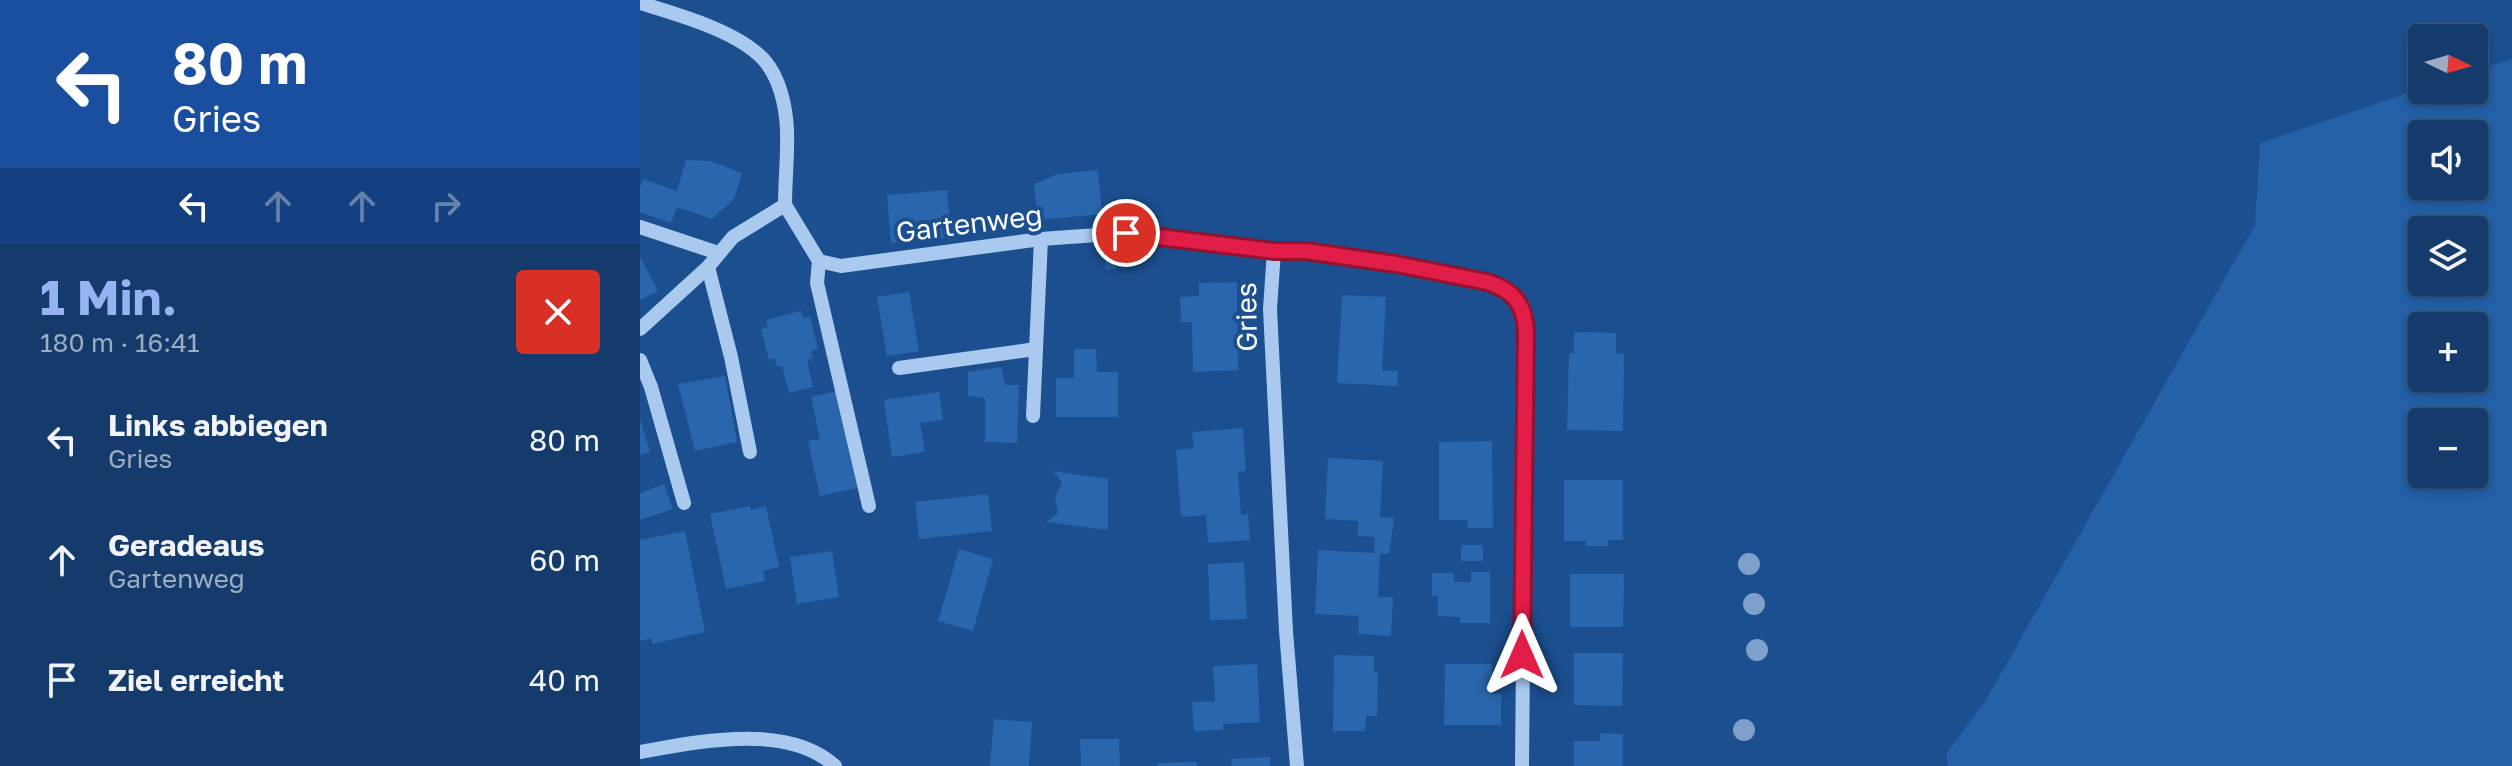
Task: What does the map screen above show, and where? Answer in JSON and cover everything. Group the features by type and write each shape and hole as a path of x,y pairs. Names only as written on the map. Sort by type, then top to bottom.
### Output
{"street":[{"path":"640,3 729,36 766,62 777,82 786,118 785,205 819,261 817,283 869,506"},
{"path":"640,329 708,267 733,237 785,205"},
{"path":"640,227 718,253"},
{"name":"Gartenweg","path":"819,261 841,266 863,264 1041,239 1126,233 1274,251"},
{"path":"1033,416 1041,239"},
{"name":"Gries","path":"1297,766 1286,631 1271,322 1270,279 1274,251 1306,251 1396,264 1487,282 1509,290 1521,304 1526,332 1522,766"},
{"path":"708,267 731,357 750,452"},
{"path":"899,368 1036,349"},
{"path":"640,360 651,387 684,503"},
{"path":"640,752 702,741 761,740 799,746 835,766"}],"shaded area":[{"path":"2512,59 2512,766 1948,766 1946,754 1986,700 2255,225 2260,143 2408,93 2408,104 2488,104 2488,67"}],"building":[{"path":"686,160 711,161 742,173 734,199 712,219 677,207 671,223 640,212 643,179 677,191"},
{"path":"1098,170 1102,214 1038,220 1034,184 1058,174"},
{"path":"947,190 951,237 891,243 887,195"},
{"path":"1106,247 1118,248 1116,269 1105,269"},
{"path":"640,257 658,291 640,300"},
{"path":"1237,282 1238,370 1193,372 1192,322 1181,322 1180,297 1199,296 1199,283"},
{"path":"909,292 919,351 887,356 877,297"},
{"path":"1342,295 1386,297 1382,370 1398,371 1397,386 1337,383"},
{"path":"801,311 804,318 810,317 818,349 811,351 813,358 807,360 813,387 789,393 782,366 777,367 775,358 769,360 761,329 768,327 766,320"},
{"path":"1574,332 1616,333 1616,353 1624,354 1623,431 1567,430 1569,353 1574,353"},
{"path":"1074,349 1096,349 1097,372 1118,372 1118,417 1056,417 1056,378 1074,378"},
{"path":"1001,367 1005,385 1019,385 1017,443 985,442 985,398 968,396 968,372"},
{"path":"725,376 737,442 695,451 678,384"},
{"path":"836,391 857,488 820,496 808,441 820,439 811,397"},
{"path":"939,392 943,420 920,423 925,452 892,457 884,400"},
{"path":"640,419 650,452 640,455"},
{"path":"1243,428 1246,471 1238,472 1241,515 1248,514 1250,540 1208,543 1206,515 1181,517 1176,450 1194,448 1192,432"},
{"path":"1492,441 1493,528 1467,528 1468,520 1439,520 1439,442"},
{"path":"1328,458 1383,461 1380,517 1394,518 1389,554 1380,553 1378,597 1393,597 1391,636 1358,634 1359,616 1315,614 1318,550 1374,553 1375,537 1358,536 1358,521 1325,519"},
{"path":"1053,471 1108,479 1108,530 1046,522 1058,513 1055,497 1062,483"},
{"path":"1564,480 1623,480 1623,540 1609,540 1608,546 1586,546 1586,541 1564,541"},
{"path":"664,484 673,509 640,520 640,493"},
{"path":"988,494 992,531 919,539 915,502"},
{"path":"750,506 751,510 766,506 779,567 763,571 765,581 726,589 710,514"},
{"path":"685,531 705,632 652,644 651,638 640,641 640,540"},
{"path":"1461,545 1483,545 1483,561 1461,561"},
{"path":"959,549 993,559 973,631 938,621"},
{"path":"832,551 839,597 797,604 790,557"},
{"path":"1244,562 1247,619 1210,620 1208,564"},
{"path":"1471,572 1490,572 1490,623 1460,623 1460,617 1438,616 1438,596 1432,596 1432,573 1454,573 1454,582 1471,582"},
{"path":"1570,574 1624,574 1623,627 1570,627"},
{"path":"1574,653 1623,653 1622,706 1574,705"},
{"path":"1334,655 1374,656 1374,672 1378,672 1377,716 1366,716 1365,731 1333,731"},
{"path":"1257,664 1260,722 1223,724 1223,730 1194,731 1192,702 1215,701 1213,666"},
{"path":"1445,664 1492,664 1492,694 1501,694 1501,725 1444,725"},
{"path":"994,719 1032,722 1029,766 990,766"},
{"path":"1600,733 1623,734 1623,766 1574,766 1574,741 1600,741"},
{"path":"1080,739 1119,739 1120,766 1081,766"},
{"path":"1270,757 1270,766 1232,766 1231,759"},
{"path":"1197,762 1197,766 1158,766 1158,763"}],"route":[{"path":"1126,233 1274,251 1306,251 1396,264 1499,285 1516,296 1526,322 1522,655"}]}
